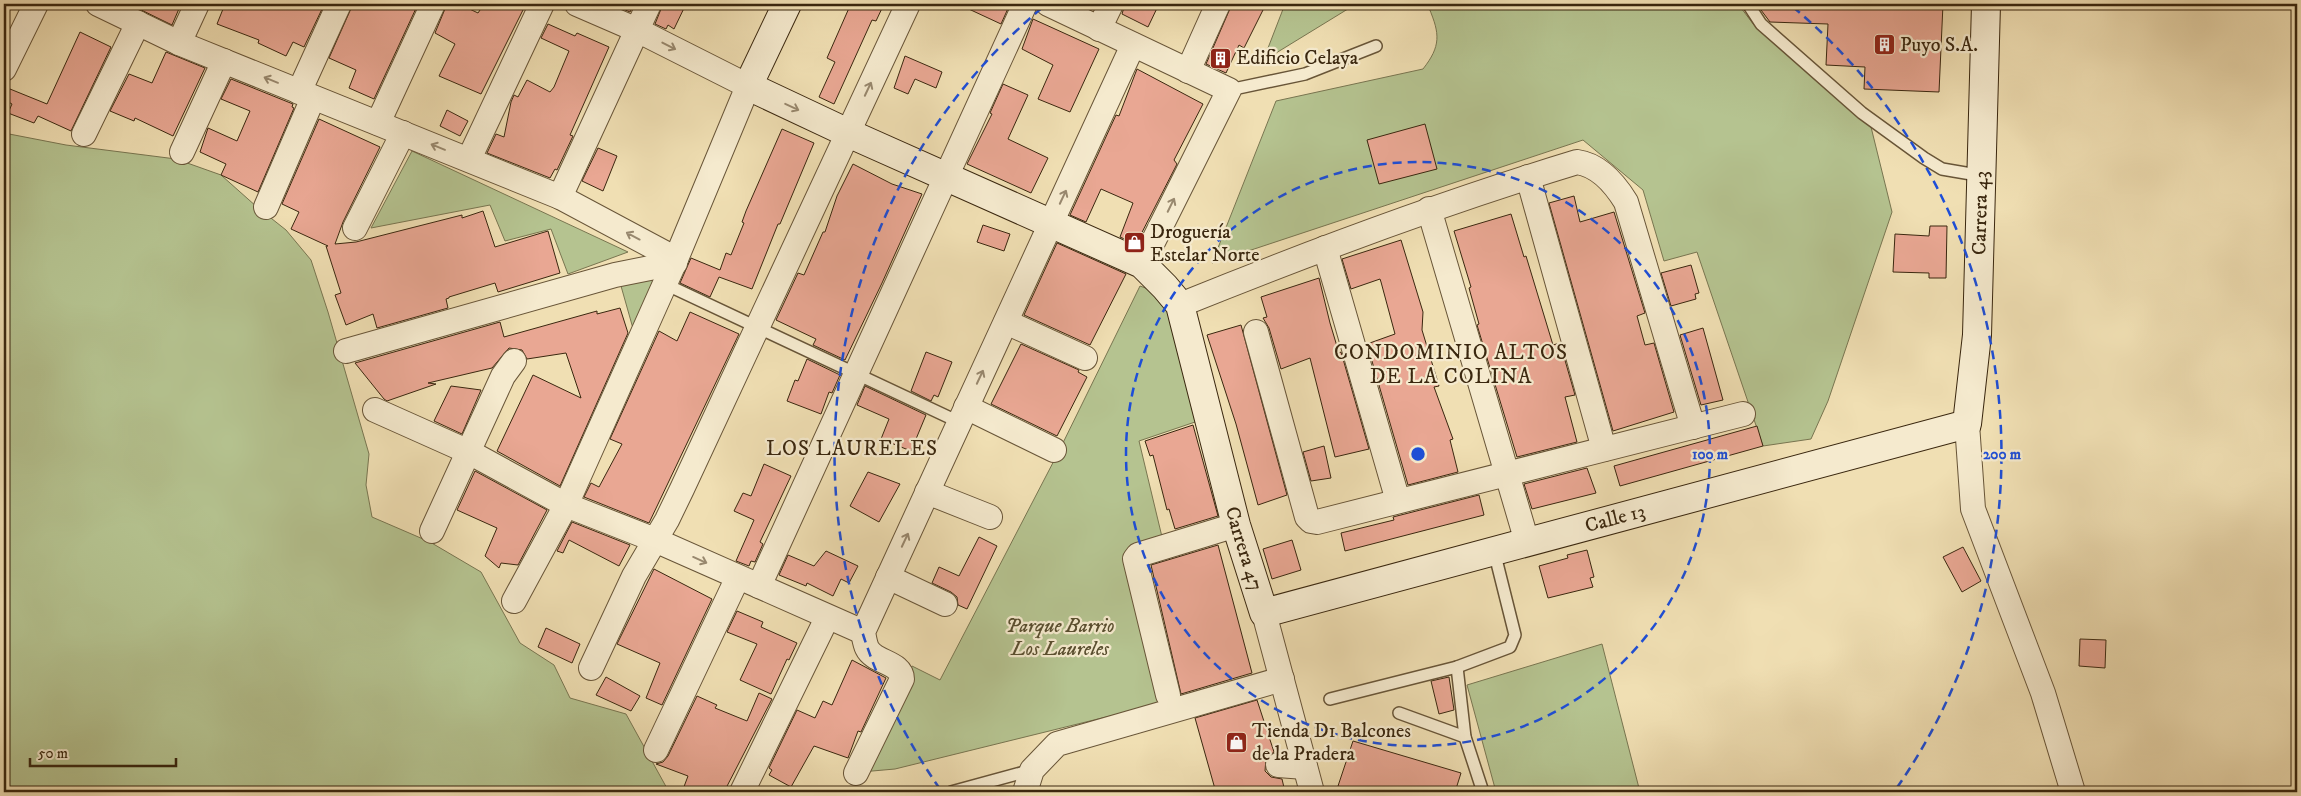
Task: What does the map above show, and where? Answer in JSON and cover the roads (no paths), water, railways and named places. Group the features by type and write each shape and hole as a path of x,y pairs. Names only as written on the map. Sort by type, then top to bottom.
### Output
{"street":[{"path":"4,69 36,4"},
{"path":"98,4 178,43 469,159 560,198 676,261"},
{"path":"178,43 197,4"},
{"path":"266,207 339,4"},
{"path":"378,123 433,4"},
{"path":"469,159 542,4"},
{"path":"577,4 636,30 848,133 1142,264 1166,287 1180,305 1429,209 1577,162 1592,166 1618,189 1626,202 1693,427"},
{"path":"560,198 649,4"},
{"path":"514,601 566,505 676,261 748,86 788,4"},
{"path":"591,668 634,576 682,489 908,4"},
{"path":"656,750 857,374 1025,4"},
{"path":"1048,4 1229,90 1142,264"},
{"path":"1099,28 1111,4"},
{"path":"1188,70 1218,4"},
{"name":"Carrera 43","path":"1967,424 1976,335 1983,176 1986,4"},
{"path":"84,134 138,23"},
{"path":"856,773 902,680 902,674 898,669 875,657 867,649 863,632 1133,44"},
{"path":"182,152 224,61"},
{"path":"355,228 403,133"},
{"path":"1528,177 1604,449"},
{"path":"1429,209 1527,542"},
{"path":"1325,248 1398,501"},
{"path":"346,351 615,275 676,261"},
{"name":"Carrera 47","path":"1180,305 1236,525 1264,613 1312,792"},
{"path":"1006,322 1085,358"},
{"path":"1256,332 1306,516 1312,521 1317,522 1743,414"},
{"path":"432,531 503,376 514,361"},
{"path":"375,410 469,452 566,505 655,540 827,618 863,632"},
{"path":"963,415 1054,450"},
{"path":"1967,424 1973,509 2042,693 2073,792"},
{"name":"Calle 13","path":"1264,613 1967,424"},
{"path":"927,492 990,517"},
{"path":"1168,695 1135,559 1138,556 1236,525"},
{"path":"888,577 945,604"},
{"path":"742,792 827,618"},
{"path":"1028,781 1057,744 1282,679"},
{"path":"1278,765 1305,767"}],"lane":[{"path":"1748,4 1760,24 1862,113 1942,169 1983,176"},
{"path":"1229,90 1305,74 1376,46"},
{"path":"665,284 857,374 963,415"},
{"path":"1330,699 1457,667 1507,650 1514,639 1514,630 1494,551"},
{"path":"1457,667 1465,737 1483,792"},
{"path":"1399,713 1465,737"},
{"path":"950,792 1028,781"}],"place":[{"name":"Puyo S.A.","path":"1884,45"},
{"name":"Edificio Celaya","path":"1220,58"},
{"name":"Droguería Estelar Norte","path":"1134,243"},
{"name":"Tienda D1 Balcones de la Pradera","path":"1236,743"}],"district":[{"name":"CONDOMINIO ALTOS DE LA COLINA","path":"1451,365"},
{"name":"LOS LAURELES","path":"852,449"}],"park label":[{"name":"Parque Barrio Los Laureles","path":"1060,638"}]}
